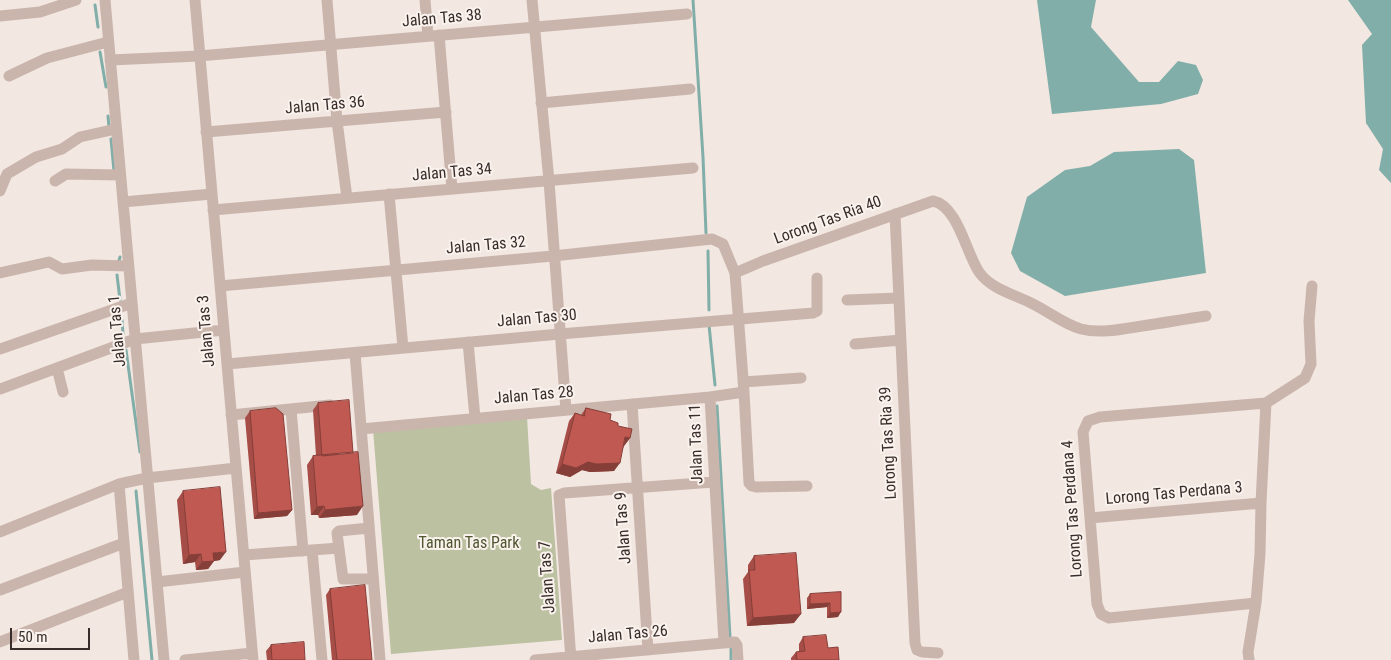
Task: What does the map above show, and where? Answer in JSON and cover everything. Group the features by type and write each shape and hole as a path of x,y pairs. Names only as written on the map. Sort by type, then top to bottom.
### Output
{"street":[{"path":"0,16 40,12 76,0"},
{"name":"Jalan Tas 1","path":"105,0 164,660"},
{"name":"Jalan Tas 3","path":"194,0 253,657"},
{"path":"327,0 337,122 347,198"},
{"path":"425,0 434,36 446,112 452,189"},
{"path":"532,0 549,181 553,256 566,410"},
{"name":"Jalan Tas 38","path":"110,60 200,56 687,14"},
{"path":"9,76 47,58 108,42"},
{"path":"541,103 690,89"},
{"name":"Jalan Tas 36","path":"206,132 446,112"},
{"path":"0,191 7,174 36,157 62,149 80,137 116,129"},
{"name":"Jalan Tas 34","path":"213,210 693,168"},
{"path":"55,181 66,174 120,175"},
{"path":"122,202 212,194"},
{"path":"389,194 403,348"},
{"name":"Lorong Tas Ria 40","path":"734,273 933,201 940,202 950,213 978,271 988,282 1075,327 1092,331 1114,330 1206,316"},
{"name":"Lorong Tas Ria 39","path":"895,214 915,643 918,650 922,652 938,653"},
{"name":"Jalan Tas 32","path":"220,286 553,256 712,239 723,244 734,273"},
{"path":"0,273 49,262 62,269 92,265 128,266"},
{"path":"734,273 750,483 756,487 807,486"},
{"name":"Jalan Tas 30","path":"227,364 738,318 806,314 817,311 817,278"},
{"path":"1249,660 1248,652 1256,603 1260,554 1266,402 1305,378 1311,364 1309,321 1312,286"},
{"path":"847,300 899,298"},
{"path":"0,349 132,303"},
{"path":"0,388 135,339 224,330"},
{"path":"855,344 901,340"},
{"path":"468,342 475,418"},
{"path":"355,353 349,403 361,429 380,660"},
{"path":"57,368 63,392"},
{"name":"Jalan Tas 11","path":"724,643 710,396 744,387 801,378"},
{"name":"Jalan Tas 28","path":"361,429 710,396"},
{"name":"Lorong Tas Perdana 4","path":"1256,603 1109,618 1101,614 1097,604 1083,432 1088,421 1100,417 1266,402"},
{"path":"231,415 349,403"},
{"name":"Jalan Tas 9","path":"632,404 648,650"},
{"path":"291,409 322,660"},
{"path":"0,532 119,484 147,478 236,468"},
{"path":"638,488 714,482"},
{"path":"119,484 134,660"},
{"name":"Jalan Tas 7","path":"570,658 559,495 564,493 638,488"},
{"name":"Lorong Tas Perdana 3","path":"1090,518 1261,503"},
{"path":"369,528 338,531 339,548 343,579 373,579"},
{"path":"0,590 124,543"},
{"path":"244,555 339,548"},
{"path":"157,582 245,572"},
{"path":"0,642 128,592"},
{"path":"724,643 736,643 738,660"},
{"name":"Jalan Tas 26","path":"535,660 724,643"},
{"path":"185,660 253,657"}],"green space":[{"name":"Taman Tas Park","path":"527,417 531,484 541,490 551,488 562,640 391,654 373,429"}],"water":[{"path":"1037,0 1096,0 1091,27 1139,82 1159,82 1178,61 1196,65 1203,80 1198,94 1161,104 1052,114"},
{"path":"1348,0 1391,0 1391,183 1379,170 1383,149 1366,123 1362,45 1372,34"},
{"path":"1179,149 1194,160 1206,273 1065,296 1020,271 1011,253 1027,197 1065,170 1090,166 1114,152"}],"building":[{"path":"349,400 353,453 322,456 318,403"},
{"path":"276,408 283,414 292,510 258,513 250,411"},
{"path":"586,408 611,414 610,420 618,423 618,426 632,429 630,438 625,437 620,463 596,464 588,462 576,468 562,464 575,413 584,416"},
{"path":"358,452 363,506 325,510 324,506 317,507 313,456"},
{"path":"220,487 226,552 213,553 214,561 202,562 201,554 189,555 183,491"},
{"path":"796,553 801,614 753,618 749,570 755,570 754,556"},
{"path":"365,585 372,660 337,660 330,589"},
{"path":"841,592 841,612 830,613 830,603 810,604 810,594"},
{"path":"826,635 828,648 838,647 839,660 797,660 796,652 805,651 803,637"},
{"path":"304,642 305,660 272,660 271,645"}],"waterway":[{"path":"693,0 706,233"},
{"path":"95,5 98,27"},
{"path":"100,52 106,87"},
{"path":"108,116 109,127"},
{"path":"111,139 114,171"},
{"path":"708,251 709,310"},
{"path":"118,264 120,257"},
{"path":"117,275 120,300"},
{"path":"122,320 123,334"},
{"path":"709,325 715,385"},
{"path":"126,350 140,452"},
{"path":"717,406 730,637"},
{"path":"136,491 152,660"},
{"path":"731,648 731,660"}]}
